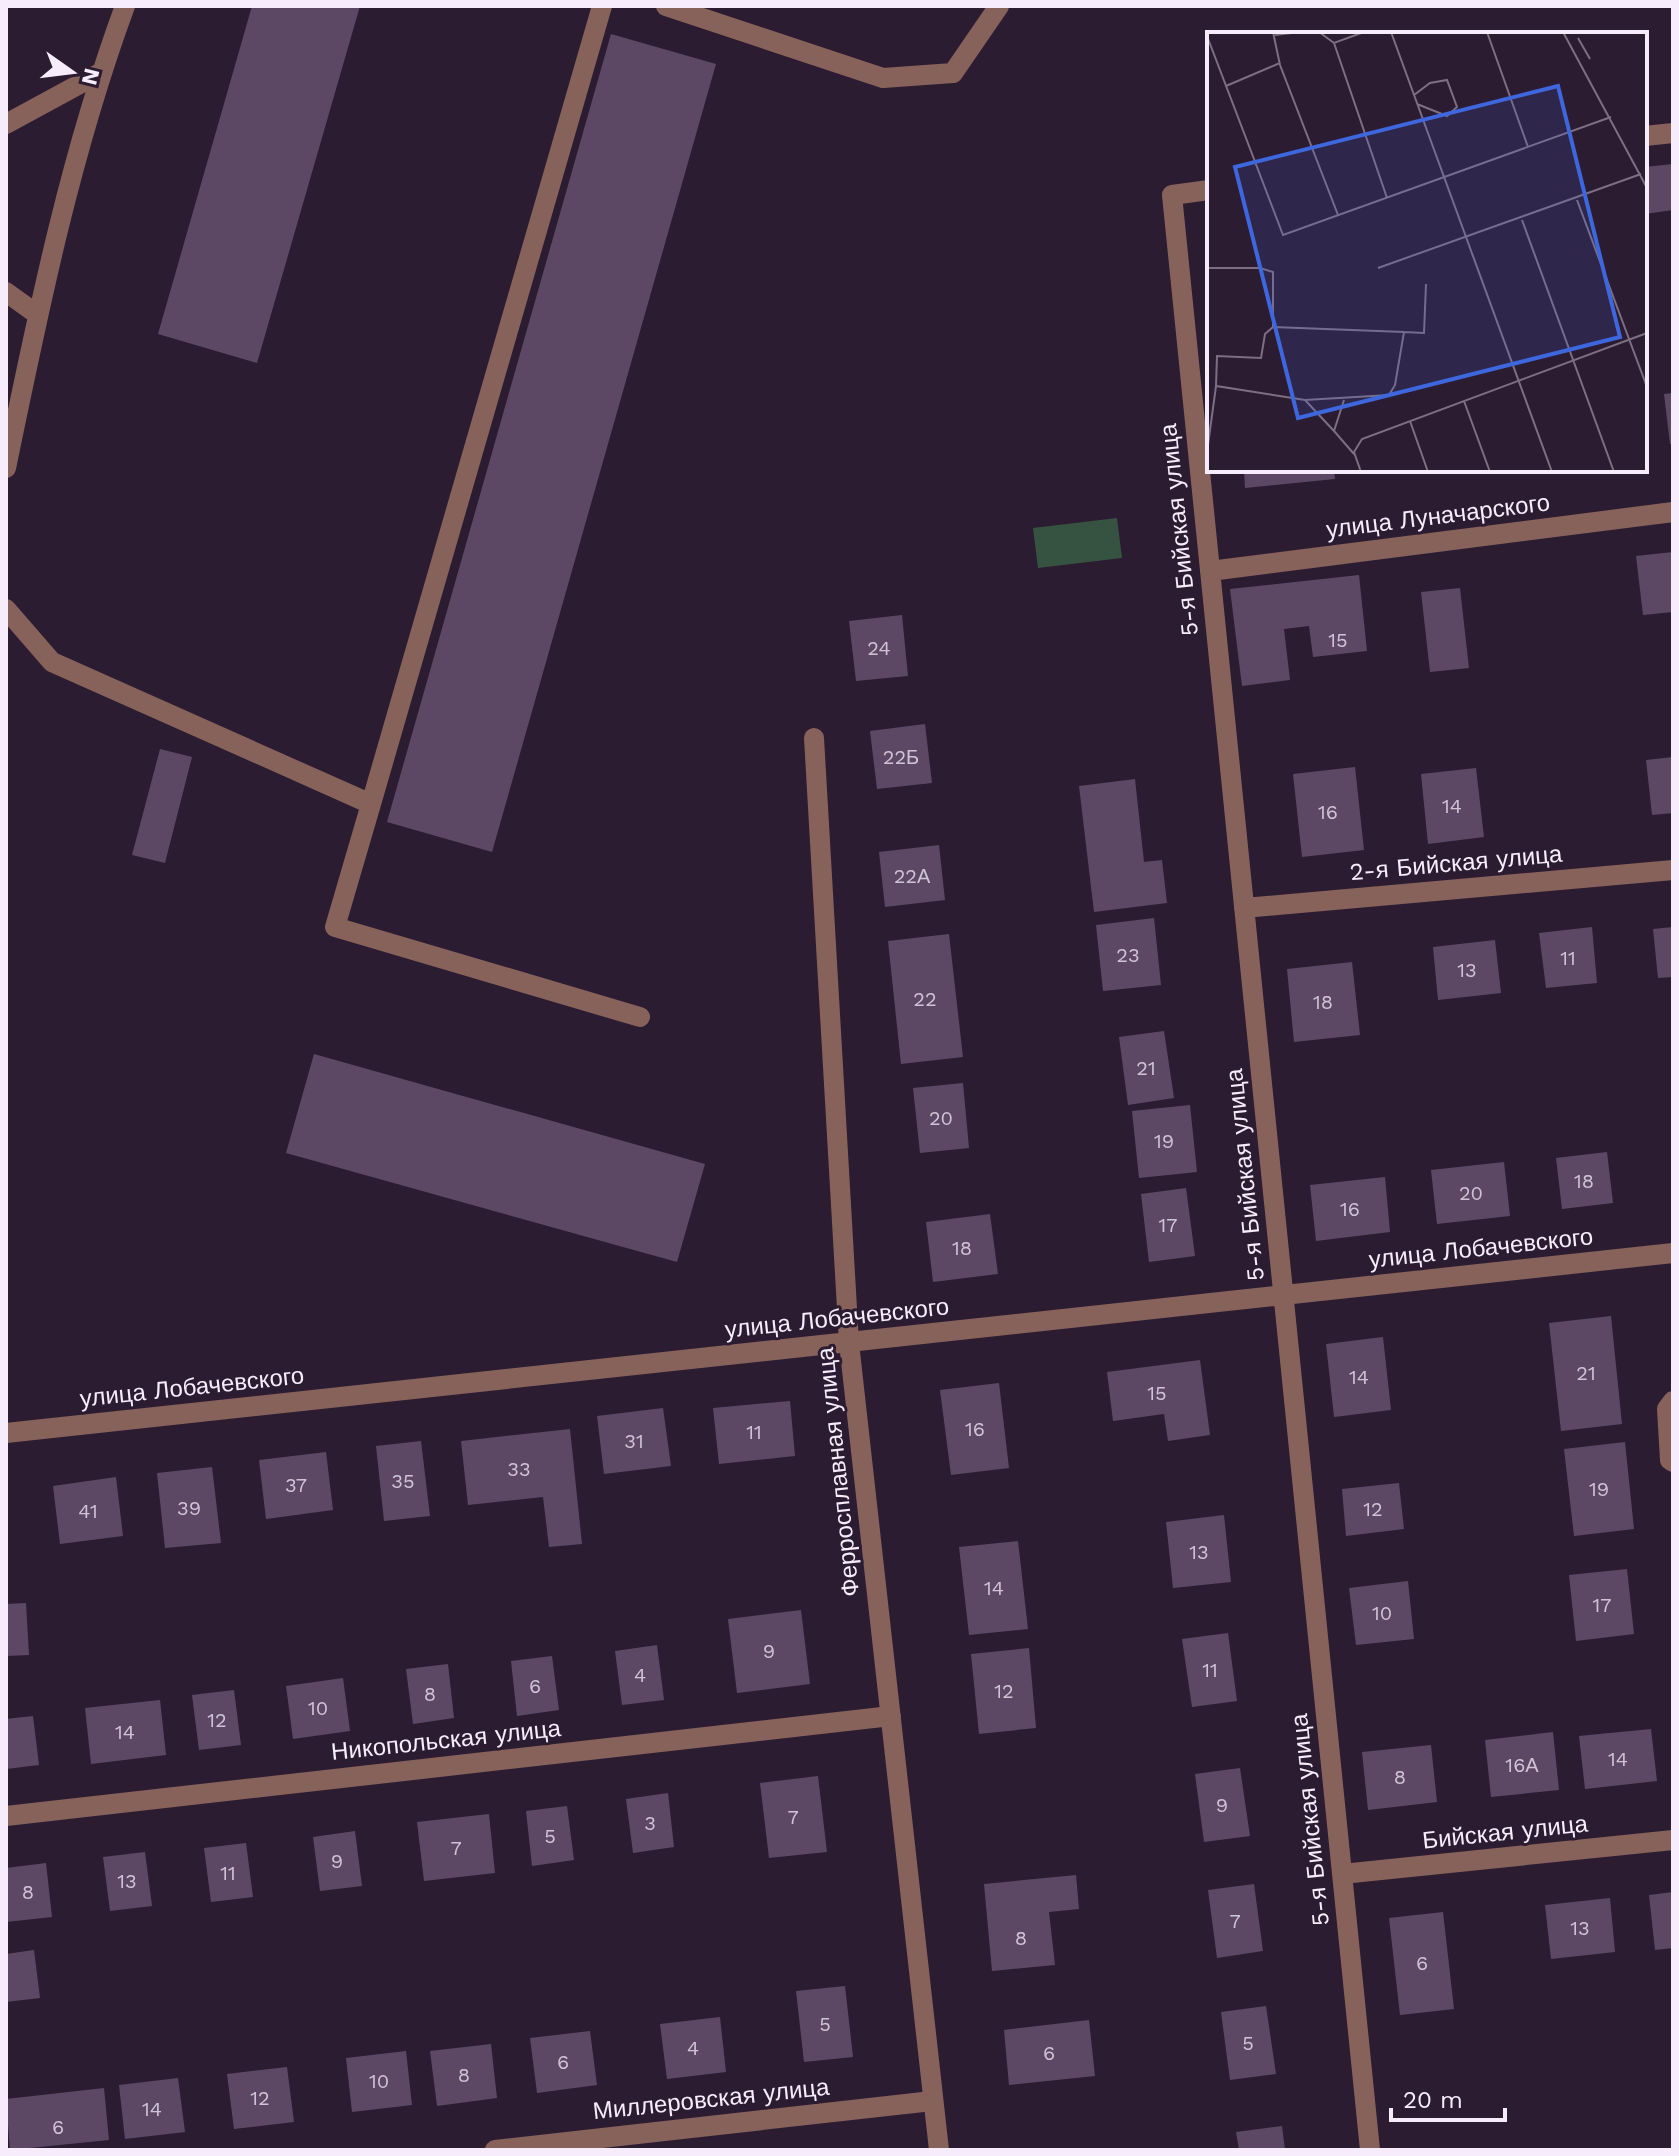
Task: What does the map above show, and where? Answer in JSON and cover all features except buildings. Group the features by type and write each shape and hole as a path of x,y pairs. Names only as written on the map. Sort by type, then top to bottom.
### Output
{"street":[{"path":"6,468 38,315 100,73 125,6"},
{"path":"602,6 335,927 640,1017"},
{"path":"666,6 883,78 953,73 999,6"},
{"path":"6,124 100,73"},
{"path":"1647,136 1673,133"},
{"name":"5-я Бийская улица","path":"1207,190 1172,195 1370,2150"},
{"path":"6,292 38,315"},
{"name":"улица Луначарского","path":"1210,571 1673,512"},
{"path":"6,609 52,662 371,804"},
{"name":"Ферросплавная улица","path":"814,738 849,1343 939,2150"},
{"name":"2-я Бийская улица","path":"1244,908 1673,870"},
{"name":"улица Лобачевского","path":"6,1433 1673,1253"},
{"path":"1673,1401 1667,1409 1670,1460 1673,1462"},
{"name":"Никопольская улица","path":"6,1816 891,1716"},
{"name":"Бийская улица","path":"1342,1874 1673,1840"},
{"name":"Миллеровская улица","path":"495,2150 932,2101"}],"green space":[{"path":"1117,518 1122,558 1038,568 1033,528"}]}
